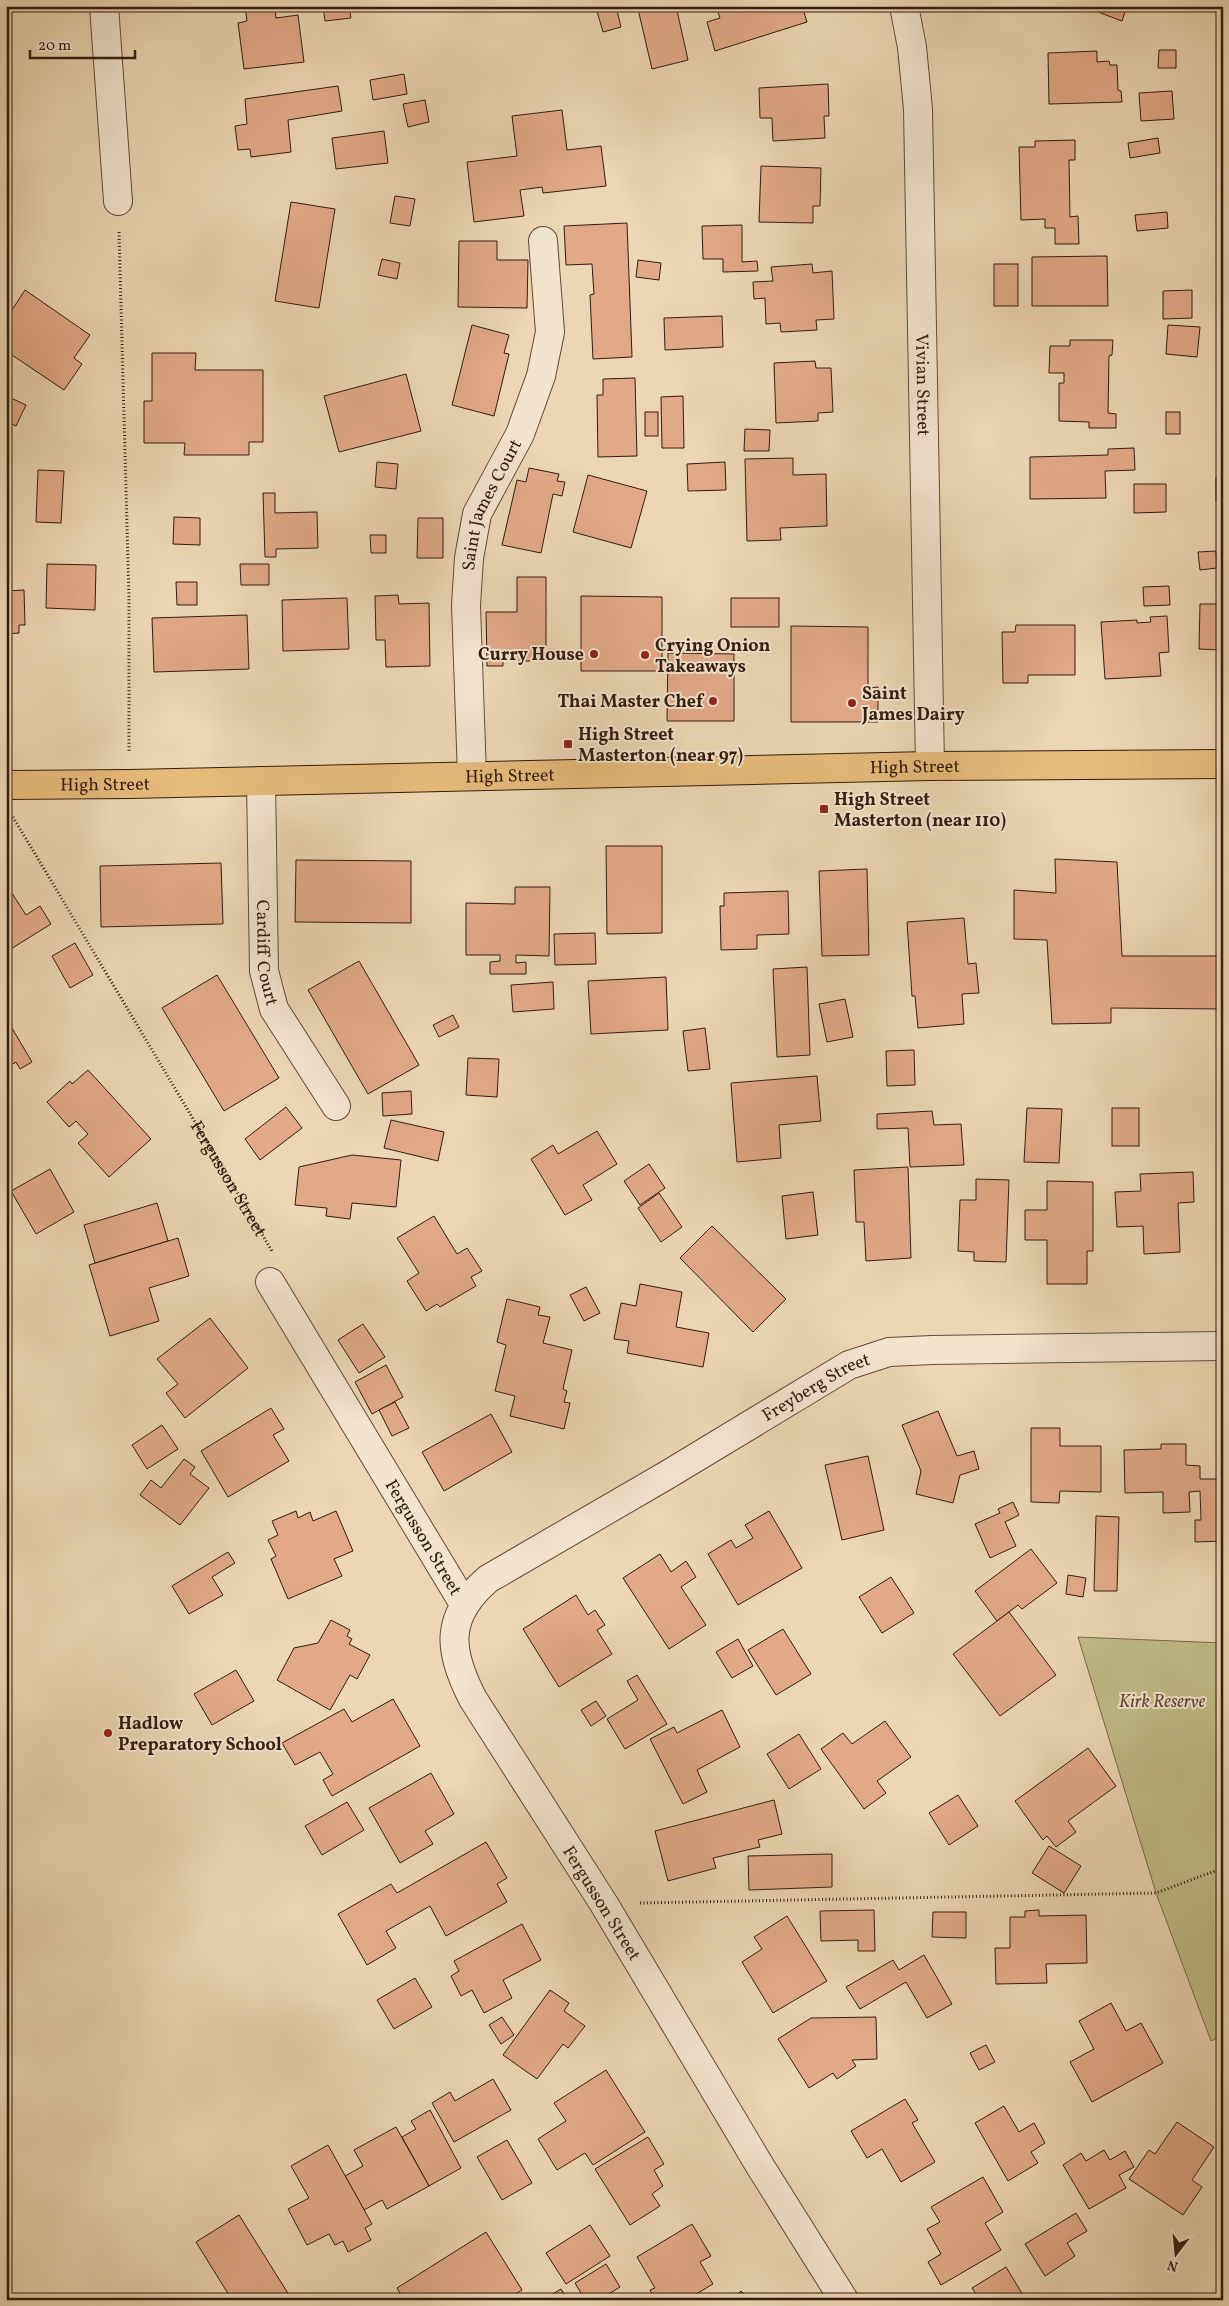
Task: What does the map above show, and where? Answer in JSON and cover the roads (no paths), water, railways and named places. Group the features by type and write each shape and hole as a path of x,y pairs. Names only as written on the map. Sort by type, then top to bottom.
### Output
{"highway":[{"name":"High Street","path":"6,785 129,784 930,766 1223,764"}],"street":[{"path":"104,6 118,201"},
{"name":"Vivian Street","path":"904,6 912,47 918,109 930,766"},
{"name":"Saint James Court","path":"472,776 466,605 469,558 477,514 520,434 541,376 550,332 543,241"},
{"name":"Cardiff Court","path":"261,781 264,971 274,1009 336,1106"},
{"name":"Fergusson Street","path":"270,1282 464,1604 458,1617 455,1633 456,1660 461,1676 473,1700 604,1904 760,2166 844,2300"},
{"name":"Freyberg Street","path":"464,1604 488,1579 675,1470 849,1365 889,1352 924,1350 1223,1346"}],"place":[{"name":"Curry House","path":"594,654"},
{"name":"Crying Onion Takeaways","path":"645,655"},
{"name":"Thai Master Chef","path":"713,701"},
{"name":"Saint James Dairy","path":"852,703"},
{"name":"High Street Masterton (near 97)","path":"568,744"},
{"name":"High Street Masterton (near 110)","path":"824,809"},
{"name":"Hadlow Preparatory School","path":"108,1733"}],"park label":[{"name":"Kirk Reserve","path":"1162,1701"}]}
